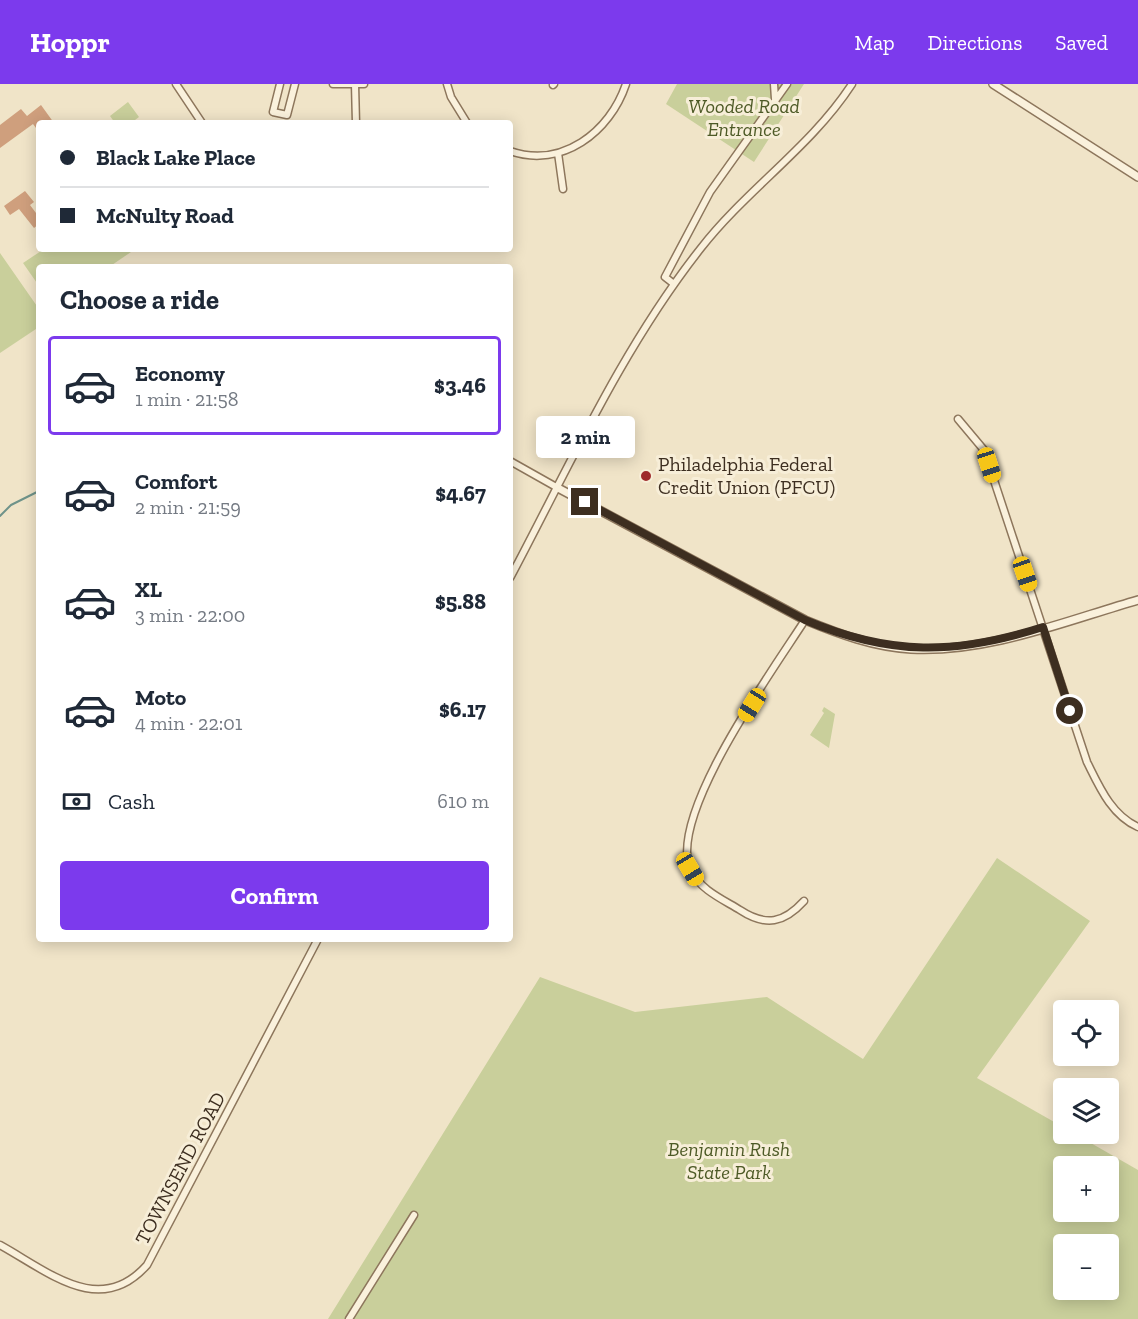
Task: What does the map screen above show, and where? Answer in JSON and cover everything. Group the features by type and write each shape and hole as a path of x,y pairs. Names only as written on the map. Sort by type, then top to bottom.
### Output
{"street":[{"path":"176,84 200,120"},
{"path":"280,84 273,112 286,115 295,84"},
{"path":"333,84 364,84"},
{"path":"447,84 451,97 465,120"},
{"path":"513,151 542,156 558,153 592,136 609,120 621,101 626,84"},
{"path":"768,84 774,96"},
{"path":"774,84 774,96"},
{"path":"674,284 665,277 710,192 774,96 787,84"},
{"path":"513,572 621,369 674,284 702,246 744,200 811,135 852,84"},
{"path":"993,84 1138,177"},
{"path":"355,85 356,120"},
{"path":"558,153 563,189"},
{"path":"958,419 984,450 1087,762 1100,789 1116,811 1138,827"},
{"path":"513,462 805,620 839,634 910,649 968,647 1003,640 1138,600"},
{"path":"804,901 792,915 782,920 765,921 745,914 699,884 690,869 687,834 698,801 718,759 805,620"},
{"name":"TOWNSEND ROAD","path":"0,1245 84,1289 114,1289 136,1278 147,1265 316,942"},
{"path":"350,1319 414,1215"}],"green space":[{"name":"Wooded Road Entrance","path":"677,84 804,84 754,162 666,104"},
{"path":"128,102 139,117 135,120 113,120 110,116"},
{"path":"40,252 131,252 113,264 36,264 36,282 23,263"},
{"path":"0,253 36,305 36,329 0,353"},
{"path":"824,707 835,714 829,748 810,735 824,713 822,711"},
{"name":"Benjamin Rush State Park","path":"997,858 1090,921 977,1078 1053,1121 1053,1144 1092,1144 1114,1156 1053,1156 1053,1222 1119,1222 1119,1159 1138,1170 1138,1319 328,1319 540,977 635,1012 767,997 863,1059"}],"building":[{"path":"41,105 52,120 36,120 36,128 33,124 0,148 0,125 21,109 27,116"},
{"path":"25,191 34,202 30,205 36,213 36,226 34,228 19,209 10,215 4,206"}],"waterway":[{"path":"0,516 11,505 36,492"}],"place":[{"name":"Philadelphia Federal Credit Union (PFCU)","path":"646,476"}],"route":[{"path":"585,502 805,620 863,641 910,649 968,647 1003,640 1043,627 1070,711"}]}
